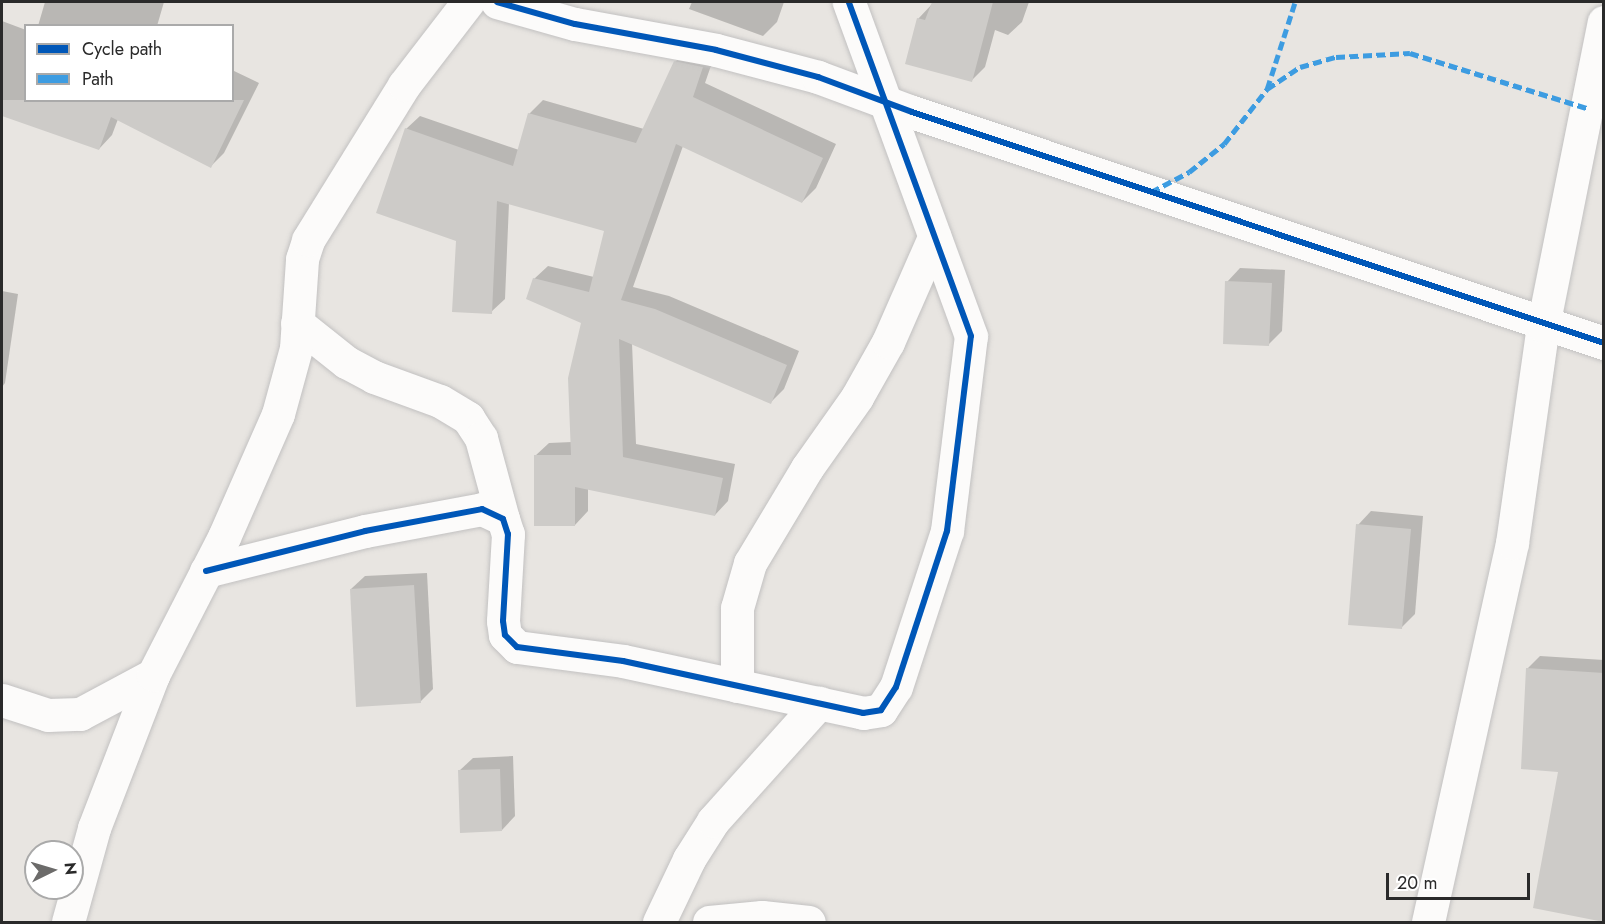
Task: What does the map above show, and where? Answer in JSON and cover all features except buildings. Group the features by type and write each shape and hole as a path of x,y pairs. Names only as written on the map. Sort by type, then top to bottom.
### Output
{"street":[{"path":"68,922 94,828 153,675 206,571 278,414 291,374 302,258 308,240 404,85 468,2"},
{"path":"496,2 575,24 727,53 818,77 888,103 1543,326 1604,343"},
{"path":"297,323 355,367 440,401 468,418 481,438 508,534 509,562 503,621 505,635 517,647 623,662 868,714 881,710 891,698 947,531 971,336 888,103 849,2"},
{"path":"1428,922 1512,543 1543,326 1604,22"},
{"path":"737,686 738,608 750,563 807,468 857,397 888,342 934,237"},
{"path":"206,571 366,531 482,509 502,519"},
{"path":"2,700 48,715 80,714 153,675"},
{"path":"659,922 689,859 713,821 819,703"},
{"path":"709,922 762,917 809,922"}],"marked path":[{"path":"1267,89 1295,2"},
{"path":"1151,192 1189,172 1224,144 1267,89 1300,67 1336,57 1410,53 1587,108"}],"cycle path":[{"path":"497,2 575,24 716,50 818,77 912,112 1604,343"},
{"path":"206,571 365,531 482,509 503,519 508,534 503,621 505,635 517,647 623,661 863,713 881,710 896,687 947,531 971,336 849,2"}]}
